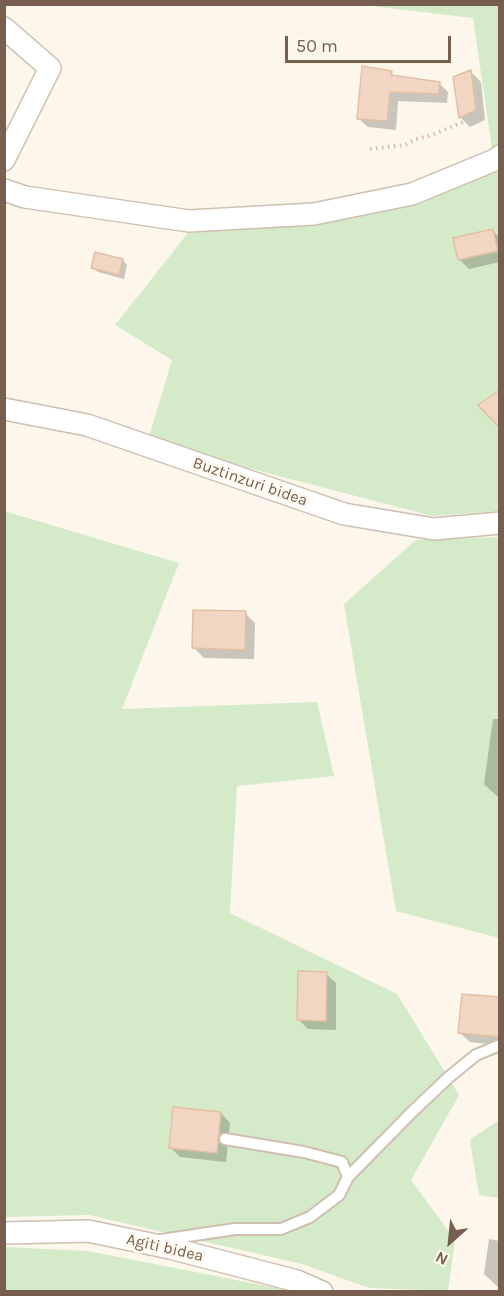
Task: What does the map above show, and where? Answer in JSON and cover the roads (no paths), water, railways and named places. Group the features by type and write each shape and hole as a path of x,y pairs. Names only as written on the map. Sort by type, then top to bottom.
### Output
{"street":[{"path":"4,28 50,68 4,160"},
{"path":"4,190 25,197 189,221 314,214 412,194 500,156"},
{"name":"Buztinzuri bidea","path":"4,409 87,425 344,514 434,529 500,523"},
{"name":"Agiti bidea","path":"4,1233 88,1231 146,1243 297,1281 322,1292"}],"lane":[{"path":"146,1243 215,1232 281,1228 309,1217 339,1195 348,1178 449,1077 476,1055 500,1045"},
{"path":"225,1139 304,1152 342,1162 348,1178"}]}
